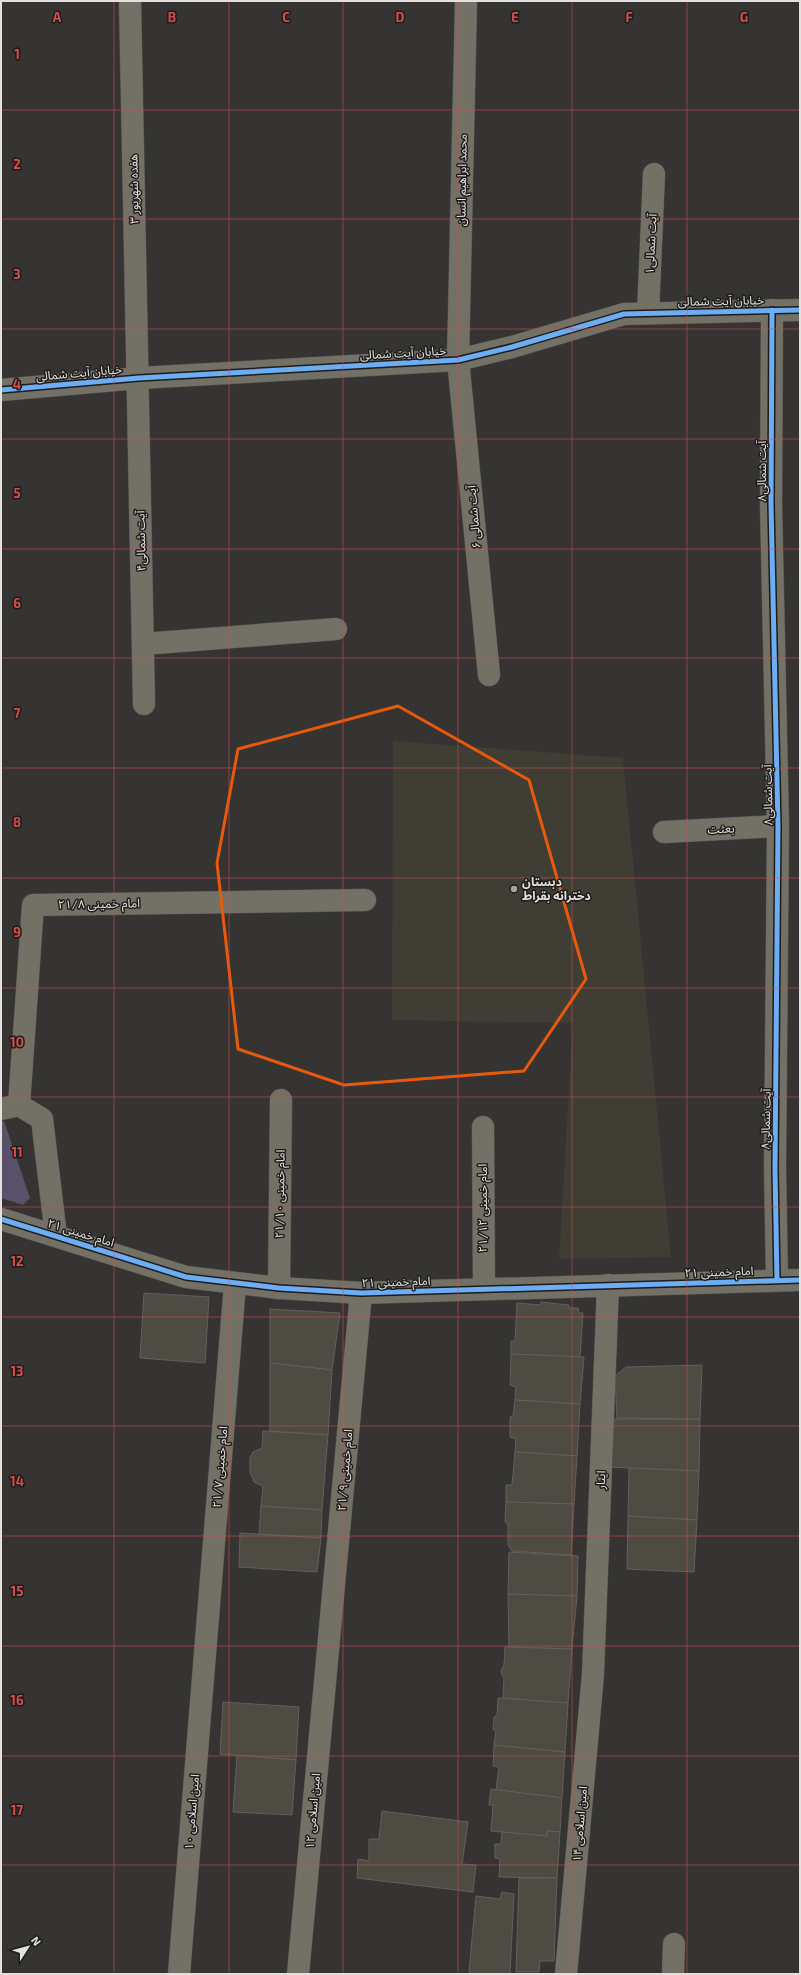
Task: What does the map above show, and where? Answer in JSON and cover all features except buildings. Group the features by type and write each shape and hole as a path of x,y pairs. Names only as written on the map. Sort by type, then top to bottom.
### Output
{"street":[{"name":"هفده شهریور ۳","path":"130,1 139,378"},
{"name":"محمد ابراهیم انسان","path":"458,360 466,1"},
{"name":"آیت شمالی۱","path":"648,313 654,174"},
{"name":"آیت شمالی۸","path":"772,310 771,504 778,826 775,1169 777,1280"},
{"name":"خیابان آیت شمالی","path":"1,390 139,378 458,360 512,347 624,314 800,310"},
{"name":"آیت شمالی ۶","path":"458,360 489,675"},
{"name":"آیت شمالی۴","path":"139,378 144,704"},
{"path":"143,644 336,629"},
{"name":"بعثت","path":"664,832 778,826"},
{"name":"امام خمینی ۲۱/۸","path":"10,1107 33,905 365,900"},
{"name":"امام خمینی ۲۱/۱۰","path":"279,1288 281,1100"},
{"path":"10,1107 42,1119 56,1236"},
{"name":"امام خمینی ۲۱/۱۲","path":"483,1127 484,1289"},
{"name":"امام خمینی ۲۱","path":"1,1219 186,1277 279,1288 362,1293 800,1280"},
{"name":"امام خمینی ۲۱/۷","path":"205,1651 235,1284"},
{"name":"ایثار","path":"593,1674 608,1285"},
{"name":"امام خمینی ۲۱/۹","path":"328,1648 362,1293"},
{"name":"امین اسلامی ۱۲","path":"298,1974 328,1648"},
{"name":"امین اسلامی ۱۰","path":"179,1974 205,1651"},
{"name":"امین اسلامی ۱۴","path":"566,1974 593,1674"},
{"path":"673,1974 674,1944"}],"highlighted area":[{"path":"398,706 529,780 586,979 524,1071 344,1085 238,1049 217,863 238,749"}],"shaded area":[{"name":"دبستان دخترانه بقراط","path":"393,741 623,758 671,1257 559,1259 573,1023 392,1020"},
{"path":"1,1121 4,1121 30,1198 23,1205 1,1198"}],"cycle path":[{"path":"772,310 771,504 778,826 775,1169 777,1280"},
{"path":"1,390 139,378 458,360 512,347 624,314 800,310"},
{"path":"1,1219 186,1277 279,1288 361,1293 800,1280"}],"place":[{"name":"دبستان دخترانه بقراط","path":"514,889"}]}
